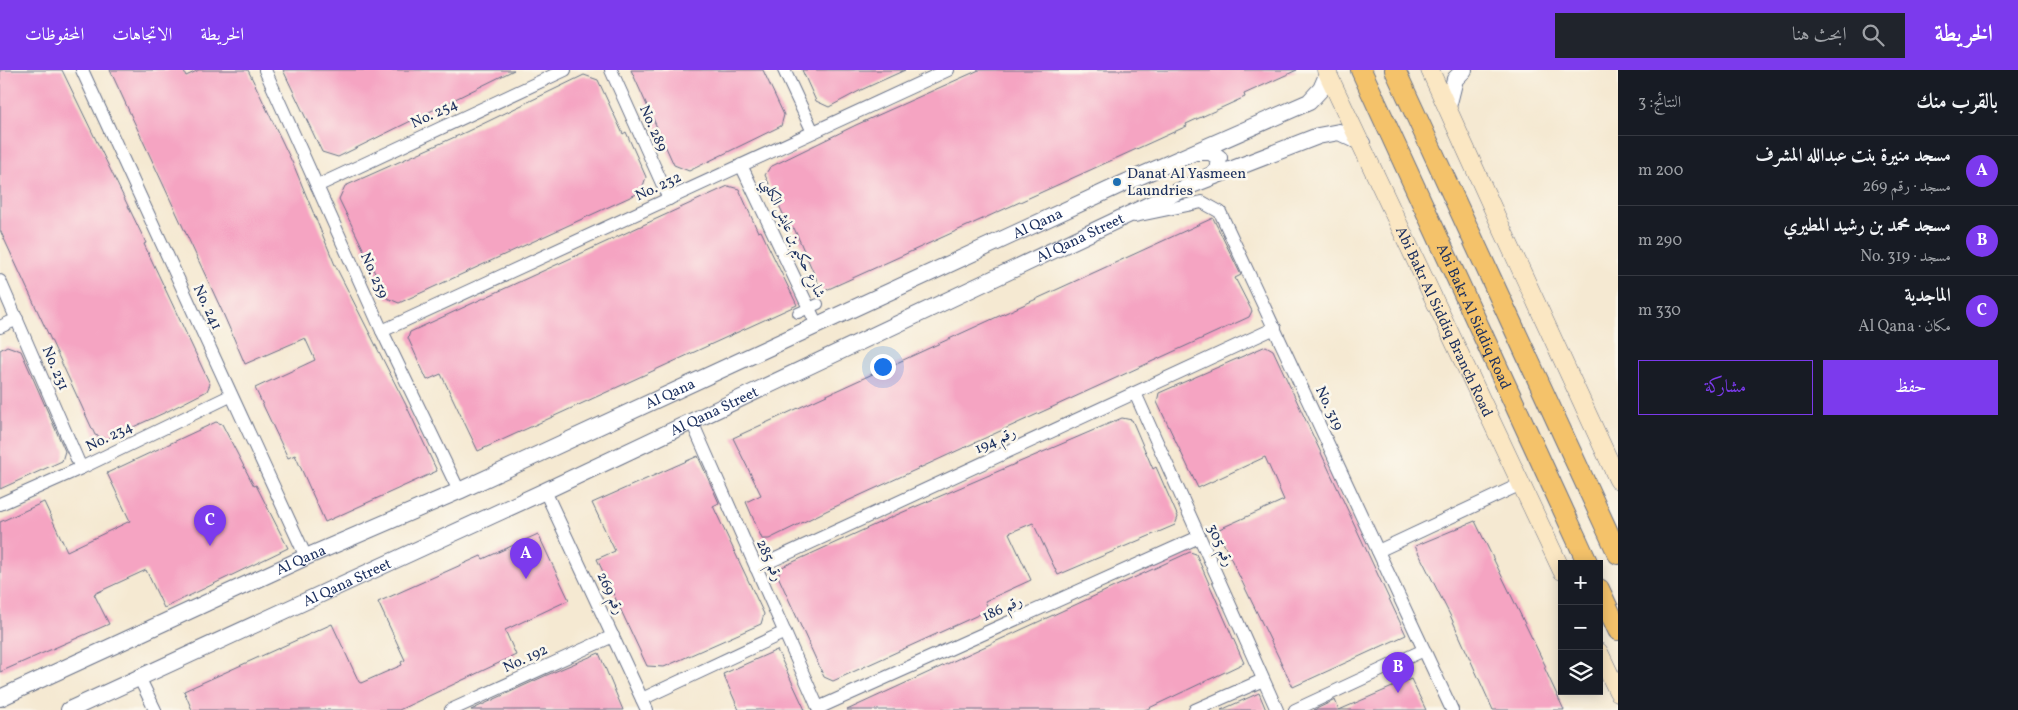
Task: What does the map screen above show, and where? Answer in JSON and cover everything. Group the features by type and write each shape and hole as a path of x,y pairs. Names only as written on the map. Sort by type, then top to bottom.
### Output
{"main road":[{"name":"Abi Bakr Al Siddiq Road","path":"1362,70 1586,560"},
{"name":"Abi Bakr Al Siddiq Road","path":"1395,70 1618,554"},
{"path":"1430,70 1618,480"},
{"name":"Abi Bakr Al Siddiq Branch Road","path":"1327,71 1558,563"},
{"path":"1603,598 1618,630"},
{"path":"1603,660 1618,692"}],"street":[{"name":"No. 241","path":"82,70 230,396 306,557"},
{"name":"No. 259","path":"265,70 382,331 459,491"},
{"name":"No. 254","path":"317,186 565,70"},
{"name":"No. 289","path":"611,70 668,199"},
{"path":"784,70 813,132"},
{"name":"No. 232","path":"382,331 948,70"},
{"path":"1448,107 1455,79 1464,70"},
{"name":"Al Qana","path":"0,698 306,557 459,491 1122,184 1309,102 1321,89 1327,71"},
{"name":"Al Qana Street","path":"69,710 692,422 1189,186 1318,136 1339,132 1362,143"},
{"path":"1122,184 1198,152 1211,152 1219,158 1217,172 1189,186"},
{"name":"شارع حكيم بن عايش الكلبي","path":"741,165 817,325"},
{"name":"No. 319","path":"1123,218 1202,202 1220,212 1452,710"},
{"name":"No. 231","path":"0,281 81,468"},
{"path":"0,327 17,319"},
{"name":"رقم 194","path":"756,568 1275,328"},
{"name":"رقم 305","path":"1135,393 1277,710"},
{"name":"No. 234","path":"0,504 81,468 230,396"},
{"name":"رقم 285","path":"692,422 819,709"},
{"path":"1378,551 1521,484"},
{"name":"رقم 269","path":"545,490 645,704"},
{"name":"رقم 186","path":"819,709 1199,537"},
{"path":"645,704 785,632"},
{"name":"No. 192","path":"451,710 467,707 613,636"},
{"path":"1295,710 1424,650"},
{"path":"140,677 155,710"},
{"path":"1195,710 1263,680"}],"building":[{"path":"0,70 62,70 146,243 144,244 210,384 207,391 107,439 95,435 0,230"},
{"path":"110,70 183,70 186,76 199,70 248,70 294,166 335,265 407,407 437,471 325,522 295,455 288,458 255,388 315,360 305,338 245,364"},
{"path":"283,70 514,70 338,157 322,152"},
{"path":"631,70 763,70 784,115 781,126 689,171 674,165"},
{"path":"802,70 905,70 829,107 816,101"},
{"path":"979,70 1297,70 1244,94 1245,97 1186,124 1187,126 822,292 794,228 790,229 765,175 770,167 856,125"},
{"path":"584,75 598,80 623,134 626,132 646,177 641,192 399,303 387,298 339,199 345,186 466,132"},
{"path":"728,186 739,189 758,232 761,231 797,305 478,451 441,374 427,380 408,338 410,332"},
{"path":"1213,218 1241,275 1235,278 1252,311 1249,317 828,510 769,539 762,539 746,502 761,495 733,438"},
{"path":"7,346 21,351 65,451 62,461 0,489 0,350"},
{"path":"1266,346 1273,350 1406,635 1293,687 1217,530 1284,500 1265,457 1198,488 1157,402 1159,393"},
{"path":"1122,418 1132,420 1153,469 1156,467 1178,517 1175,525 1058,575 1033,523 1009,533 1031,580 985,601 989,610 833,681 824,677 778,576 782,567 894,516"},
{"path":"216,422 222,424 288,548 164,608 146,570 94,594 109,624 0,672 0,522 44,502 67,551 130,521 107,473"},
{"path":"698,456 719,503 713,506 764,614 761,624 664,667 647,666 597,559 615,551 592,503"},
{"path":"1475,521 1546,667 1544,667 1564,710 1493,710 1450,615 1415,546"},
{"path":"538,534 569,600 505,630 516,655 399,710 192,710 184,691 332,624 359,682 361,683 402,665 401,662 405,660 378,602 481,556 483,559"},
{"path":"1190,552 1196,554 1244,663 1145,710 847,710"},
{"path":"777,650 805,710 739,710 723,674"},
{"path":"599,653 623,710 471,710 547,675"},
{"path":"1411,679 1426,710 1339,710"},
{"path":"1259,693 1266,710 1221,710"},
{"path":"1335,700 1339,710 1314,710"}],"place":[{"name":"Danat Al Yasmeen Laundries","path":"1117,182"},
{"name":"الماجدية","path":"210,546"},
{"name":"مسجد منيرة بنت عبدالله المشرف","path":"526,579"},
{"name":"مسجد محمد بن رشيد المطيري","path":"1398,693"}]}
